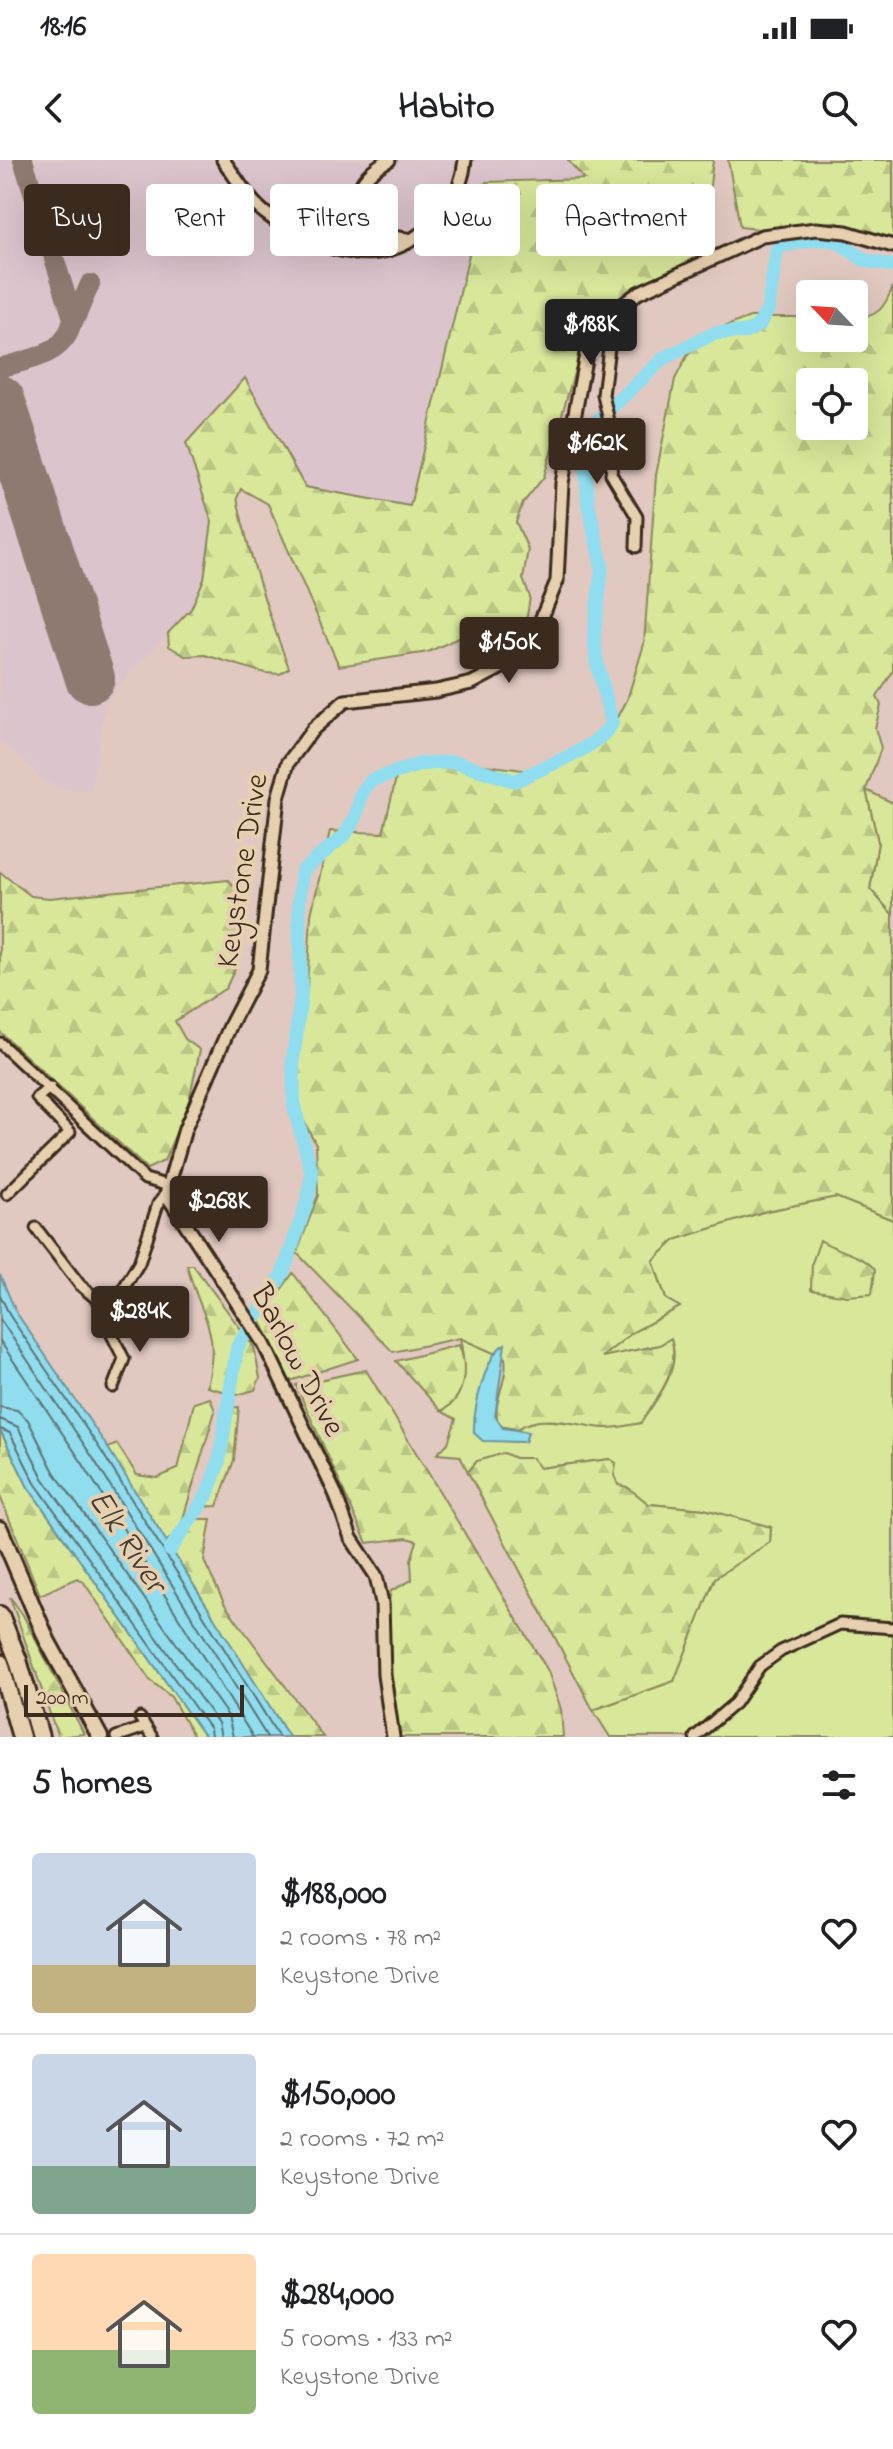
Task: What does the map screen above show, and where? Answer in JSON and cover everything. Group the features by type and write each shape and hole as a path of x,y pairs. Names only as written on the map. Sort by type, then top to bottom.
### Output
{"highway":[{"path":"0,1615 18,1660 40,1737"},
{"path":"0,1663 21,1737"}],"main road":[{"path":"0,1529 47,1640 100,1737"}],"street":[{"path":"223,160 270,217"},
{"path":"362,184 363,178 389,160"},
{"path":"398,248 435,225 450,206 459,189 465,160"},
{"name":"Keystone Drive","path":"109,1309 139,1263 190,1116 259,970 278,798 293,754 322,720 345,701 436,691 472,683 510,663 537,634 557,581 563,476 586,354 603,319 638,293 762,236 816,229 846,232 893,246"},
{"path":"398,238 412,240"},
{"path":"603,319 610,332 611,346 604,405 614,450 611,478 637,517 636,547"},
{"name":"Barlow Drive","path":"0,1043 145,1179 166,1190 260,1337 329,1480 351,1538 379,1583 385,1693 393,1737"},
{"path":"7,1194 70,1132 37,1098 50,1087"},
{"path":"36,1228 80,1285 109,1309 107,1325 124,1363 113,1387"},
{"path":"695,1737 735,1703 760,1666 781,1651 840,1624 893,1628"},
{"path":"116,1737 142,1722 152,1737"}],"shaded area":[{"path":"0,160 568,160 585,179 414,184 414,256 468,256 410,506 305,487 245,379 186,443 212,522 204,578 191,609 117,687 105,706 91,789 59,788 42,780 22,758 0,742"}],"green space":[{"path":"568,160 713,160 710,184 536,184 536,256 697,256 649,288 607,306 587,328 544,477 523,503 516,522 528,549 523,579 530,597 527,616 517,634 489,628 469,633 428,652 339,666 268,504 241,489 237,498 247,541 289,668 280,674 265,673 205,655 185,656 169,646 168,633 191,609 204,579 212,522 186,443 245,378 305,487 410,506 469,256 520,256 520,184 486,182 584,179"},
{"path":"728,160 893,160 893,239 834,222 759,229 740,227"},
{"path":"893,286 893,671 877,697 881,705 875,728 881,748 866,790 878,842 870,889 893,915 893,1220 836,1197 766,1211 675,1240 653,1261 666,1299 680,1307 633,1332 602,1357 660,1345 671,1338 673,1362 670,1373 641,1423 608,1428 548,1420 517,1429 499,1426 497,1409 505,1358 460,1338 393,1352 297,1253 318,1195 316,1144 299,1112 295,1072 307,989 311,915 330,831 383,833 397,774 441,759 537,772 570,757 612,729 627,700 644,644 656,475 675,379 687,356 708,333 750,317 796,317 796,352 868,352 868,316 883,305"},
{"path":"866,790 893,803 893,915 870,889 878,842"},
{"path":"0,872 31,896 49,898 228,880 241,893 235,968 226,988 175,1021 185,1039 200,1050 188,1105 164,1161 147,1169 0,1032"},
{"path":"836,1197 893,1220 893,1737 610,1737 593,1710 674,1681 715,1577 770,1542 771,1527 704,1509 649,1504 618,1485 610,1459 539,1468 532,1459 477,1461 468,1472 460,1456 437,1454 448,1443 456,1419 441,1411 450,1405 461,1388 464,1368 460,1338 495,1353 479,1394 474,1428 483,1440 525,1442 528,1432 499,1426 530,1420 599,1425 640,1423 671,1372 674,1350 671,1339 660,1345 600,1358 633,1332 679,1307 666,1299 653,1260 675,1239 766,1211"},
{"path":"820,1240 857,1257 875,1270 872,1294 847,1296 811,1290 812,1263"},
{"path":"187,1265 193,1265 254,1347 260,1378 255,1390 237,1395 207,1387 211,1335"},
{"path":"293,1273 358,1359 290,1381 260,1320"},
{"path":"459,1345 464,1363 463,1382 456,1399 441,1411 396,1361"},
{"path":"366,1370 548,1671 561,1709 563,1737 398,1737 387,1664 386,1627 391,1591 412,1580 411,1560 417,1541 407,1538 367,1543 296,1385"},
{"path":"210,1398 215,1411 179,1532 165,1542 108,1448 117,1444 137,1475 157,1478 178,1469 194,1403"},
{"path":"239,1407 234,1460 217,1506 201,1507 219,1473 227,1408"},
{"path":"0,1430 28,1487 205,1737 194,1737 171,1697 150,1680 83,1581 77,1578 40,1595 0,1496"},
{"path":"504,1453 515,1458 532,1458 540,1468 610,1459 616,1463 614,1475 618,1485 627,1487 649,1504 704,1509 771,1527 770,1542 715,1578 674,1681 593,1710 468,1472 477,1461"},
{"path":"195,1519 211,1519 204,1561 225,1605 323,1737 289,1737 172,1554"},
{"path":"10,1597 23,1615 84,1734 58,1737"}],"water":[{"name":"Elk River","path":"0,1275 16,1312 108,1448 289,1737 205,1737 28,1487 0,1430"},
{"path":"505,1344 495,1416 503,1428 528,1432 525,1442 483,1441 474,1433 478,1398 486,1371"}],"waterway":[{"name":"Elk River","path":"170,1550 207,1495 219,1462 237,1348 283,1273 307,1202 312,1173 294,1107 293,1060 301,996 299,901 302,871 345,835 356,817 362,792 372,780 421,764 455,762 515,781 582,750 605,733 612,723 597,664 594,636 602,567 588,502 586,469 595,423 664,358 715,333 746,332 759,325 768,309 777,249 782,246 817,239 837,241 864,260 893,266"}],"taxiway":[{"path":"0,368 35,358 55,348 69,331 73,318 23,160"},
{"path":"73,323 90,284"}],"runway":[{"path":"0,400 90,678"}]}
